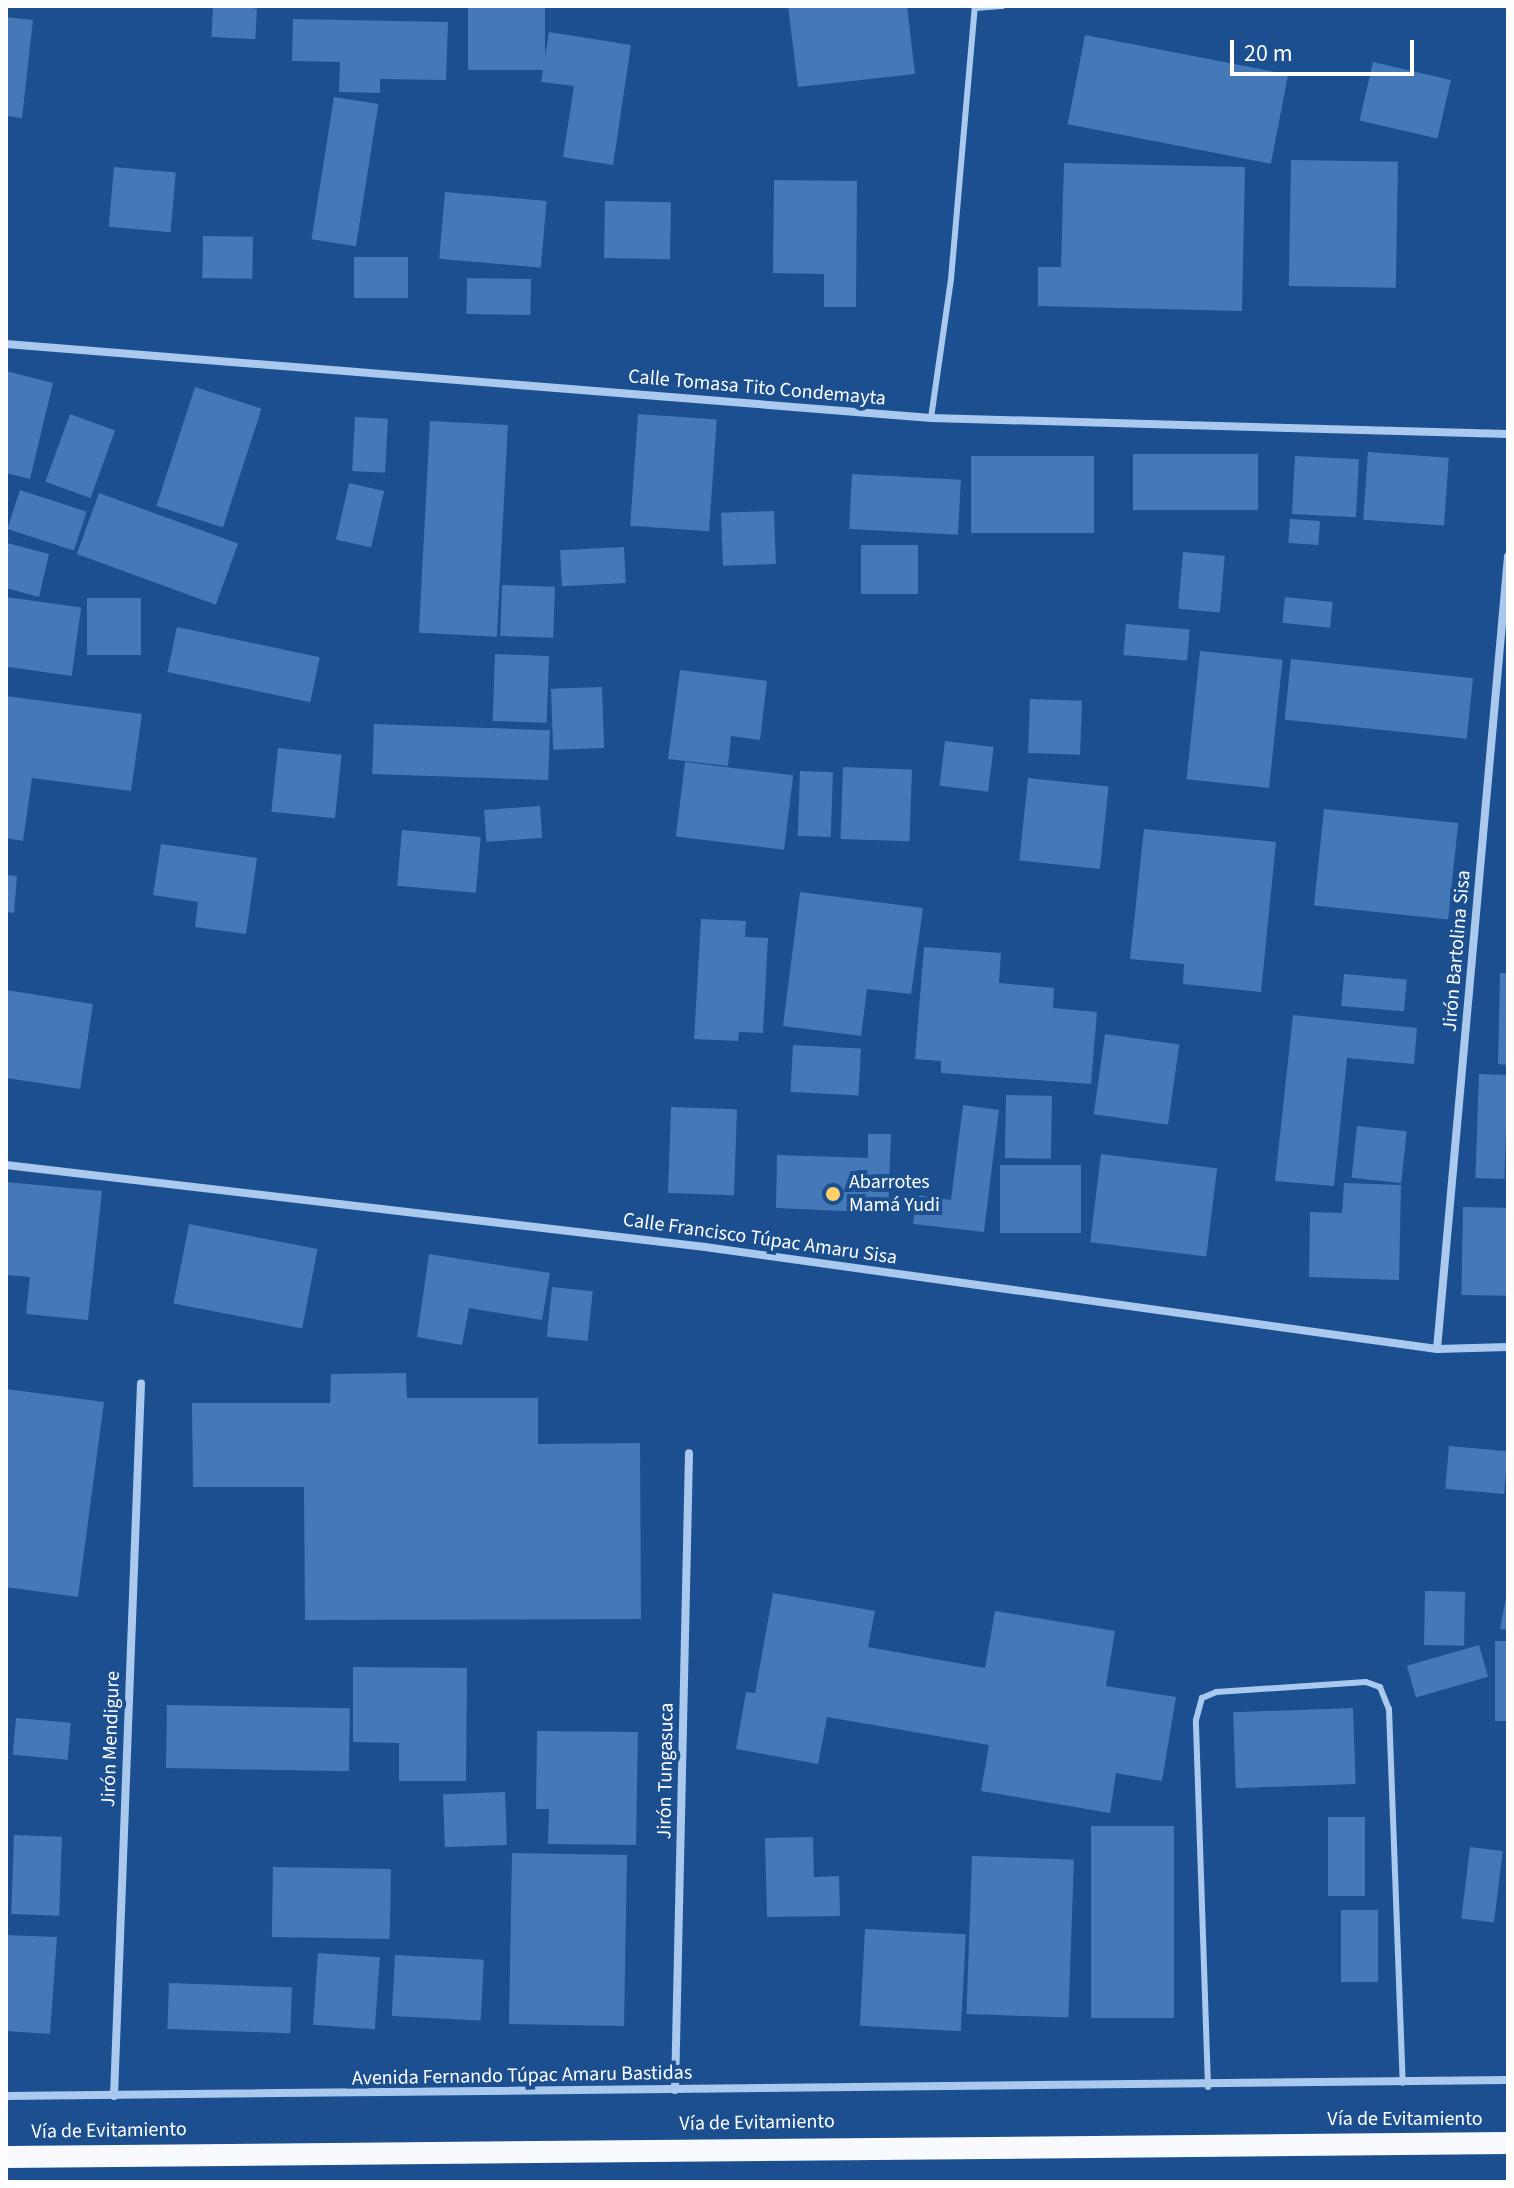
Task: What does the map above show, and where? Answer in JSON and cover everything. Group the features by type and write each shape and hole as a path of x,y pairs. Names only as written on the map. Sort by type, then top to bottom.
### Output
{"highway":[{"name":"Vía de Evitamiento","path":"6,2157 1508,2143"}],"street":[{"name":"Calle Tomasa Tito Condemayta","path":"6,344 931,418 1508,434"},
{"name":"Jirón Bartolina Sisa","path":"1437,1349 1508,556"},
{"name":"Calle Francisco Túpac Amaru Sisa","path":"6,1165 721,1249 1437,1349 1508,1347"},
{"name":"Jirón Mendigure","path":"114,2096 141,1384"},
{"name":"Jirón Tungasuca","path":"675,2090 689,1453"},
{"name":"Avenida Fernando Túpac Amaru Bastidas","path":"6,2096 1208,2087 1508,2080"}],"lane":[{"path":"931,418 951,279 975,7 1002,6"},
{"path":"1208,2087 1196,1720 1202,1698 1216,1692 1366,1682 1380,1687 1389,1709 1403,2083"}],"building":[{"path":"213,6 257,8 255,39 211,37"},
{"path":"468,6 545,6 545,70 468,70"},
{"path":"788,6 907,6 915,74 798,87"},
{"path":"6,17 33,20 22,118 6,116"},
{"path":"293,19 448,22 446,80 380,79 380,93 339,92 340,62 292,61"},
{"path":"549,32 631,45 613,165 563,157 574,86 541,82"},
{"path":"1085,35 1288,74 1271,164 1068,124"},
{"path":"1373,62 1451,80 1437,138 1360,120"},
{"path":"334,97 378,104 356,246 311,239"},
{"path":"1291,160 1398,162 1396,288 1289,286"},
{"path":"1064,163 1245,167 1242,311 1038,306 1038,267 1061,267"},
{"path":"114,167 176,172 171,232 109,227"},
{"path":"774,180 857,181 856,307 824,307 824,274 773,273"},
{"path":"445,192 547,201 541,268 439,259"},
{"path":"605,201 671,202 670,259 604,258"},
{"path":"203,236 253,237 252,279 202,278"},
{"path":"354,257 408,257 408,298 354,298"},
{"path":"467,278 531,279 530,315 466,314"},
{"path":"6,371 53,383 30,479 6,473"},
{"path":"195,387 262,409 223,528 156,506"},
{"path":"70,414 115,430 90,498 45,482"},
{"path":"638,414 717,420 709,531 630,526"},
{"path":"355,417 388,419 385,473 352,471"},
{"path":"430,421 508,425 497,637 419,633"},
{"path":"1368,452 1449,458 1444,525 1363,520"},
{"path":"1133,454 1258,454 1258,510 1133,510"},
{"path":"971,456 1094,456 1094,533 971,533"},
{"path":"1295,456 1359,459 1356,517 1292,514"},
{"path":"852,474 961,480 958,535 849,529"},
{"path":"349,483 384,491 371,548 336,540"},
{"path":"20,490 87,512 74,551 7,529"},
{"path":"99,493 238,544 216,605 77,554"},
{"path":"774,511 776,564 723,566 721,513"},
{"path":"1290,519 1320,521 1318,545 1288,543"},
{"path":"7,543 49,554 39,597 6,588"},
{"path":"861,545 918,545 918,594 861,594"},
{"path":"624,547 626,583 562,586 560,550"},
{"path":"1183,552 1225,556 1220,612 1178,609"},
{"path":"502,585 555,587 553,638 500,636"},
{"path":"6,597 81,608 72,676 6,667"},
{"path":"1285,597 1333,602 1330,628 1282,623"},
{"path":"87,598 141,598 141,655 87,655"},
{"path":"1126,624 1190,630 1187,660 1123,655"},
{"path":"177,627 320,657 310,702 167,672"},
{"path":"1200,651 1283,660 1269,788 1187,779"},
{"path":"495,654 549,656 547,723 493,721"},
{"path":"1291,659 1473,678 1467,739 1285,720"},
{"path":"680,670 767,681 760,740 731,736 728,766 668,759"},
{"path":"602,687 604,748 553,750 551,689"},
{"path":"6,696 142,714 131,791 32,778 23,841 6,838"},
{"path":"1030,699 1082,701 1080,755 1028,753"},
{"path":"374,724 550,730 548,780 372,774"},
{"path":"945,741 994,747 988,792 940,786"},
{"path":"278,748 342,755 335,818 271,812"},
{"path":"685,762 793,775 784,850 676,836"},
{"path":"843,767 912,769 909,841 840,839"},
{"path":"800,771 833,772 831,837 798,836"},
{"path":"1028,778 1109,786 1100,869 1019,861"},
{"path":"540,806 542,838 486,842 484,810"},
{"path":"1324,809 1458,823 1448,920 1314,905"},
{"path":"1144,829 1276,842 1261,992 1183,984 1184,964 1130,959"},
{"path":"402,830 481,837 476,893 397,886"},
{"path":"161,844 257,858 246,934 195,927 198,902 153,895"},
{"path":"6,875 17,876 14,913 6,912"},
{"path":"800,892 923,908 911,994 867,989 861,1036 783,1026"},
{"path":"701,919 746,921 745,937 768,938 763,1033 739,1032 738,1041 694,1039"},
{"path":"924,947 1001,953 999,983 1054,988 1053,1008 1097,1012 1091,1084 941,1073 941,1061 915,1059"},
{"path":"1500,973 1508,973 1508,1065 1498,1064"},
{"path":"1344,974 1407,979 1404,1011 1341,1006"},
{"path":"6,990 93,1004 80,1089 6,1078"},
{"path":"1293,1015 1417,1028 1414,1064 1347,1058 1334,1186 1275,1181"},
{"path":"1105,1034 1179,1044 1168,1125 1094,1114"},
{"path":"793,1045 861,1049 858,1095 791,1092"},
{"path":"1479,1074 1508,1075 1504,1179 1475,1178"},
{"path":"1006,1095 1052,1096 1051,1159 1005,1158"},
{"path":"963,1105 999,1110 984,1232 913,1224 917,1195 951,1200"},
{"path":"671,1107 737,1109 734,1195 668,1193"},
{"path":"1357,1126 1407,1131 1401,1183 1352,1178"},
{"path":"868,1134 891,1134 888,1213 776,1208 777,1155 868,1158"},
{"path":"1101,1154 1217,1168 1206,1257 1090,1242"},
{"path":"1000,1165 1081,1165 1081,1233 1000,1233"},
{"path":"6,1182 102,1191 88,1320 26,1314 30,1277 6,1275"},
{"path":"1344,1183 1401,1185 1399,1280 1309,1277 1310,1212 1342,1213"},
{"path":"1463,1207 1508,1208 1506,1296 1461,1295"},
{"path":"189,1224 318,1249 302,1329 174,1304"},
{"path":"429,1254 550,1273 542,1320 469,1308 462,1345 417,1337"},
{"path":"552,1287 593,1291 588,1341 547,1337"},
{"path":"406,1373 407,1398 538,1398 538,1444 640,1443 641,1619 305,1620 304,1487 193,1487 192,1403 330,1403 331,1374"},
{"path":"6,1389 104,1402 78,1597 6,1587"},
{"path":"1449,1446 1508,1451 1504,1494 1445,1489"},
{"path":"1508,1587 1508,1630 1500,1629"},
{"path":"1425,1591 1465,1592 1464,1646 1424,1645"},
{"path":"773,1593 875,1611 868,1647 985,1668 995,1611 1115,1631 1106,1686 1176,1697 1162,1781 1116,1773 1110,1813 981,1791 989,1745 827,1717 818,1764 736,1749 746,1692 755,1693"},
{"path":"1495,1641 1508,1641 1508,1721 1495,1721"},
{"path":"1479,1645 1488,1677 1416,1697 1407,1666"},
{"path":"353,1667 467,1668 466,1781 399,1781 399,1743 353,1742"},
{"path":"167,1705 350,1708 349,1771 166,1768"},
{"path":"1353,1708 1356,1784 1236,1788 1233,1712"},
{"path":"16,1718 71,1723 68,1760 13,1755"},
{"path":"537,1731 638,1732 636,1845 548,1844 549,1809 536,1809"},
{"path":"505,1792 507,1845 445,1847 443,1794"},
{"path":"1328,1817 1365,1817 1365,1896 1328,1896"},
{"path":"1091,1826 1174,1826 1174,2018 1091,2018"},
{"path":"14,1835 62,1837 59,1916 11,1914"},
{"path":"813,1837 814,1877 839,1876 840,1916 767,1917 765,1838"},
{"path":"1470,1847 1503,1851 1494,1922 1461,1918"},
{"path":"512,1853 627,1855 624,2026 509,2024"},
{"path":"972,1856 1074,1860 1068,2017 966,2014"},
{"path":"273,1867 391,1869 390,1939 272,1937"},
{"path":"1341,1910 1378,1910 1378,1982 1341,1982"},
{"path":"865,1929 966,1934 961,2031 860,2026"},
{"path":"6,1935 57,1937 50,2034 6,2031"},
{"path":"318,1953 380,1957 375,2029 313,2025"},
{"path":"395,1955 484,1960 481,2021 392,2016"},
{"path":"169,1983 292,1987 290,2033 167,2029"}],"place":[{"name":"Abarrotes Mamá Yudi","path":"833,1194"}]}
